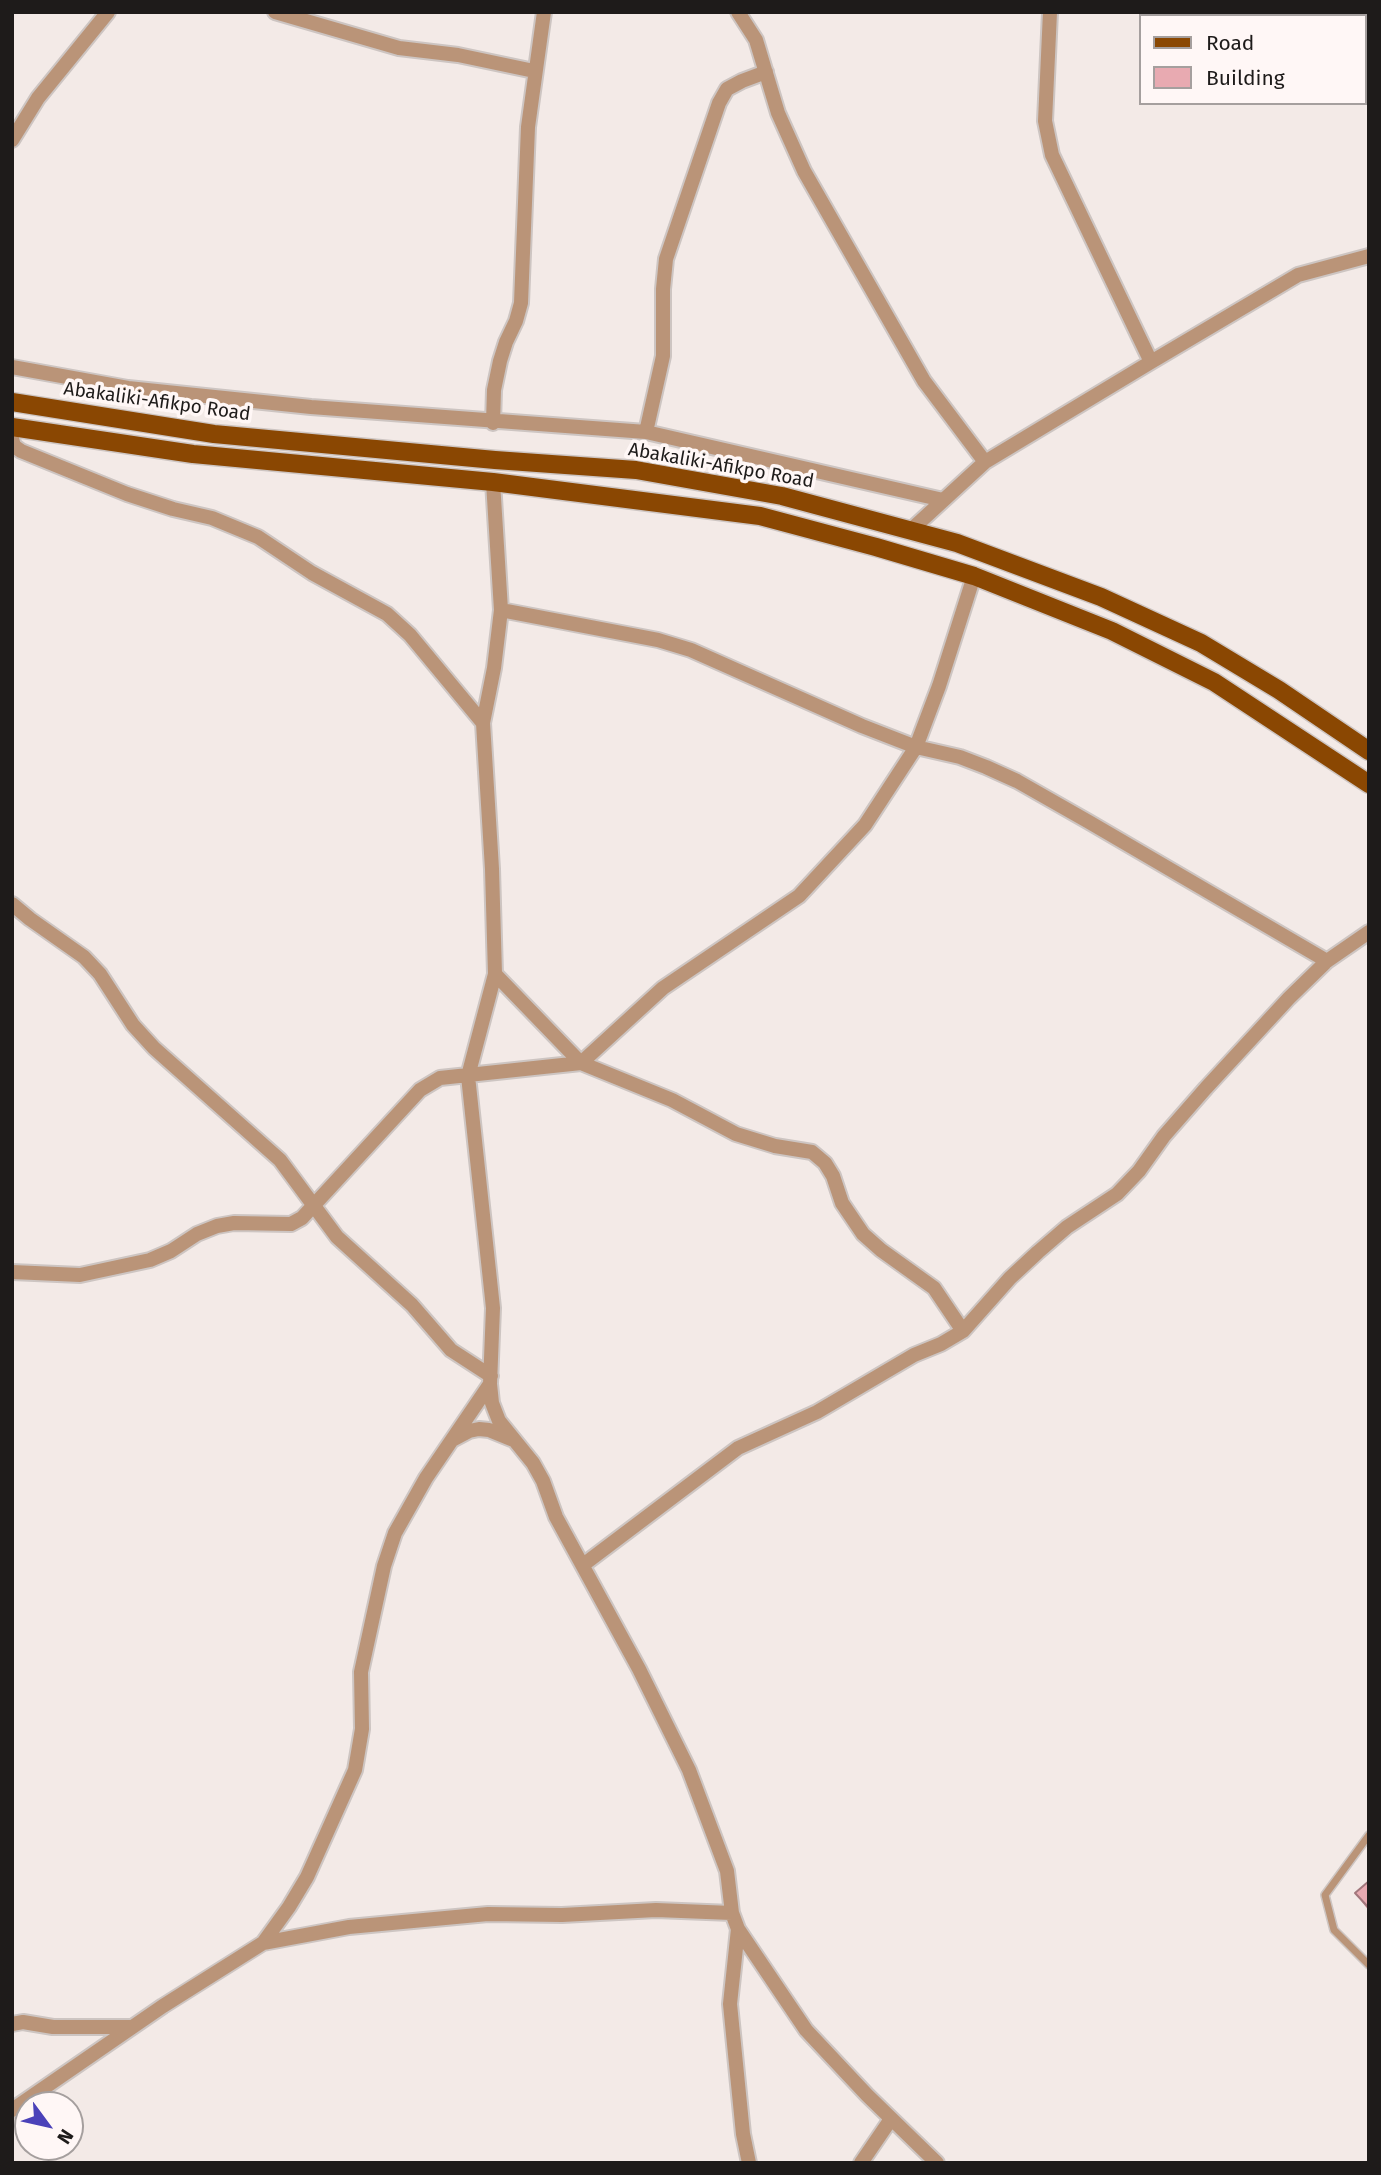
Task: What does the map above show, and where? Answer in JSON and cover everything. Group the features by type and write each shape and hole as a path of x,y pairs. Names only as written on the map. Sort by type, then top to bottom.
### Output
{"main road":[{"name":"Abakaliki-Afikpo Road","path":"12,402 214,434 636,470 782,496 957,543 1101,597 1201,643 1279,690 1369,751"},
{"path":"12,427 193,454 493,482 760,516 974,576 1112,631 1214,682 1369,784"}],"street":[{"path":"12,140 38,99 108,12"},
{"path":"275,12 399,48 458,55 534,71"},
{"path":"493,423 494,390 500,361 521,303 527,140 534,71 544,12"},
{"path":"738,12 756,40 778,113 804,171 924,381 985,462"},
{"path":"1050,12 1045,121 1052,155 1151,362"},
{"path":"646,432 663,356 666,259 719,103 727,89 766,72"},
{"path":"911,530 985,462 1151,362 1298,275 1369,256"},
{"path":"12,367 128,388 311,407 493,423 646,432 943,500"},
{"path":"12,439 14,446 21,452 127,495 212,518 258,537 312,573 387,614 410,635 483,723"},
{"path":"493,482 501,610 494,668 483,723 495,974 468,1076 493,1308 492,1403 499,1421 533,1463 543,1480 556,1517 666,1721 689,1770 727,1871 732,1913 738,1929 806,2031 937,2163"},
{"path":"12,1272 80,1275 113,1270 150,1260 216,1226 234,1223 291,1224 314,1206 420,1090 440,1078 581,1063 663,988 799,895 865,825 916,747 939,686 974,576"},
{"path":"501,610 658,640 691,650 862,726 916,747 960,757 1017,781 1328,961"},
{"path":"12,904 92,966 133,1026 170,1063 261,1140 280,1160 337,1237 412,1305 451,1350 491,1380"},
{"path":"583,1565 738,1448 817,1412 914,1355 963,1331 1010,1278 1038,1252 1067,1227 1117,1195 1139,1171 1164,1136 1289,998 1328,961 1369,932"},
{"path":"495,974 581,1063 672,1100 736,1134 775,1146 812,1152 825,1163 833,1176 842,1203 863,1234 934,1288 963,1331"},
{"path":"12,2110 132,2027 263,1943 289,1908 307,1877 355,1770 362,1729 361,1672 384,1566 395,1533 450,1441 491,1380"},
{"path":"450,1441 479,1429 513,1439"},
{"path":"263,1943 349,1927 488,1914 562,1915 656,1910 732,1913"},
{"path":"738,1929 730,2004 743,2134 749,2163"},
{"path":"12,2024 23,2022 53,2027 132,2027"},
{"path":"861,2163 891,2119"}],"lane":[{"path":"1369,1835 1325,1895 1334,1930 1369,1965"}],"building":[{"path":"1369,1881 1369,1908 1355,1893"}]}
